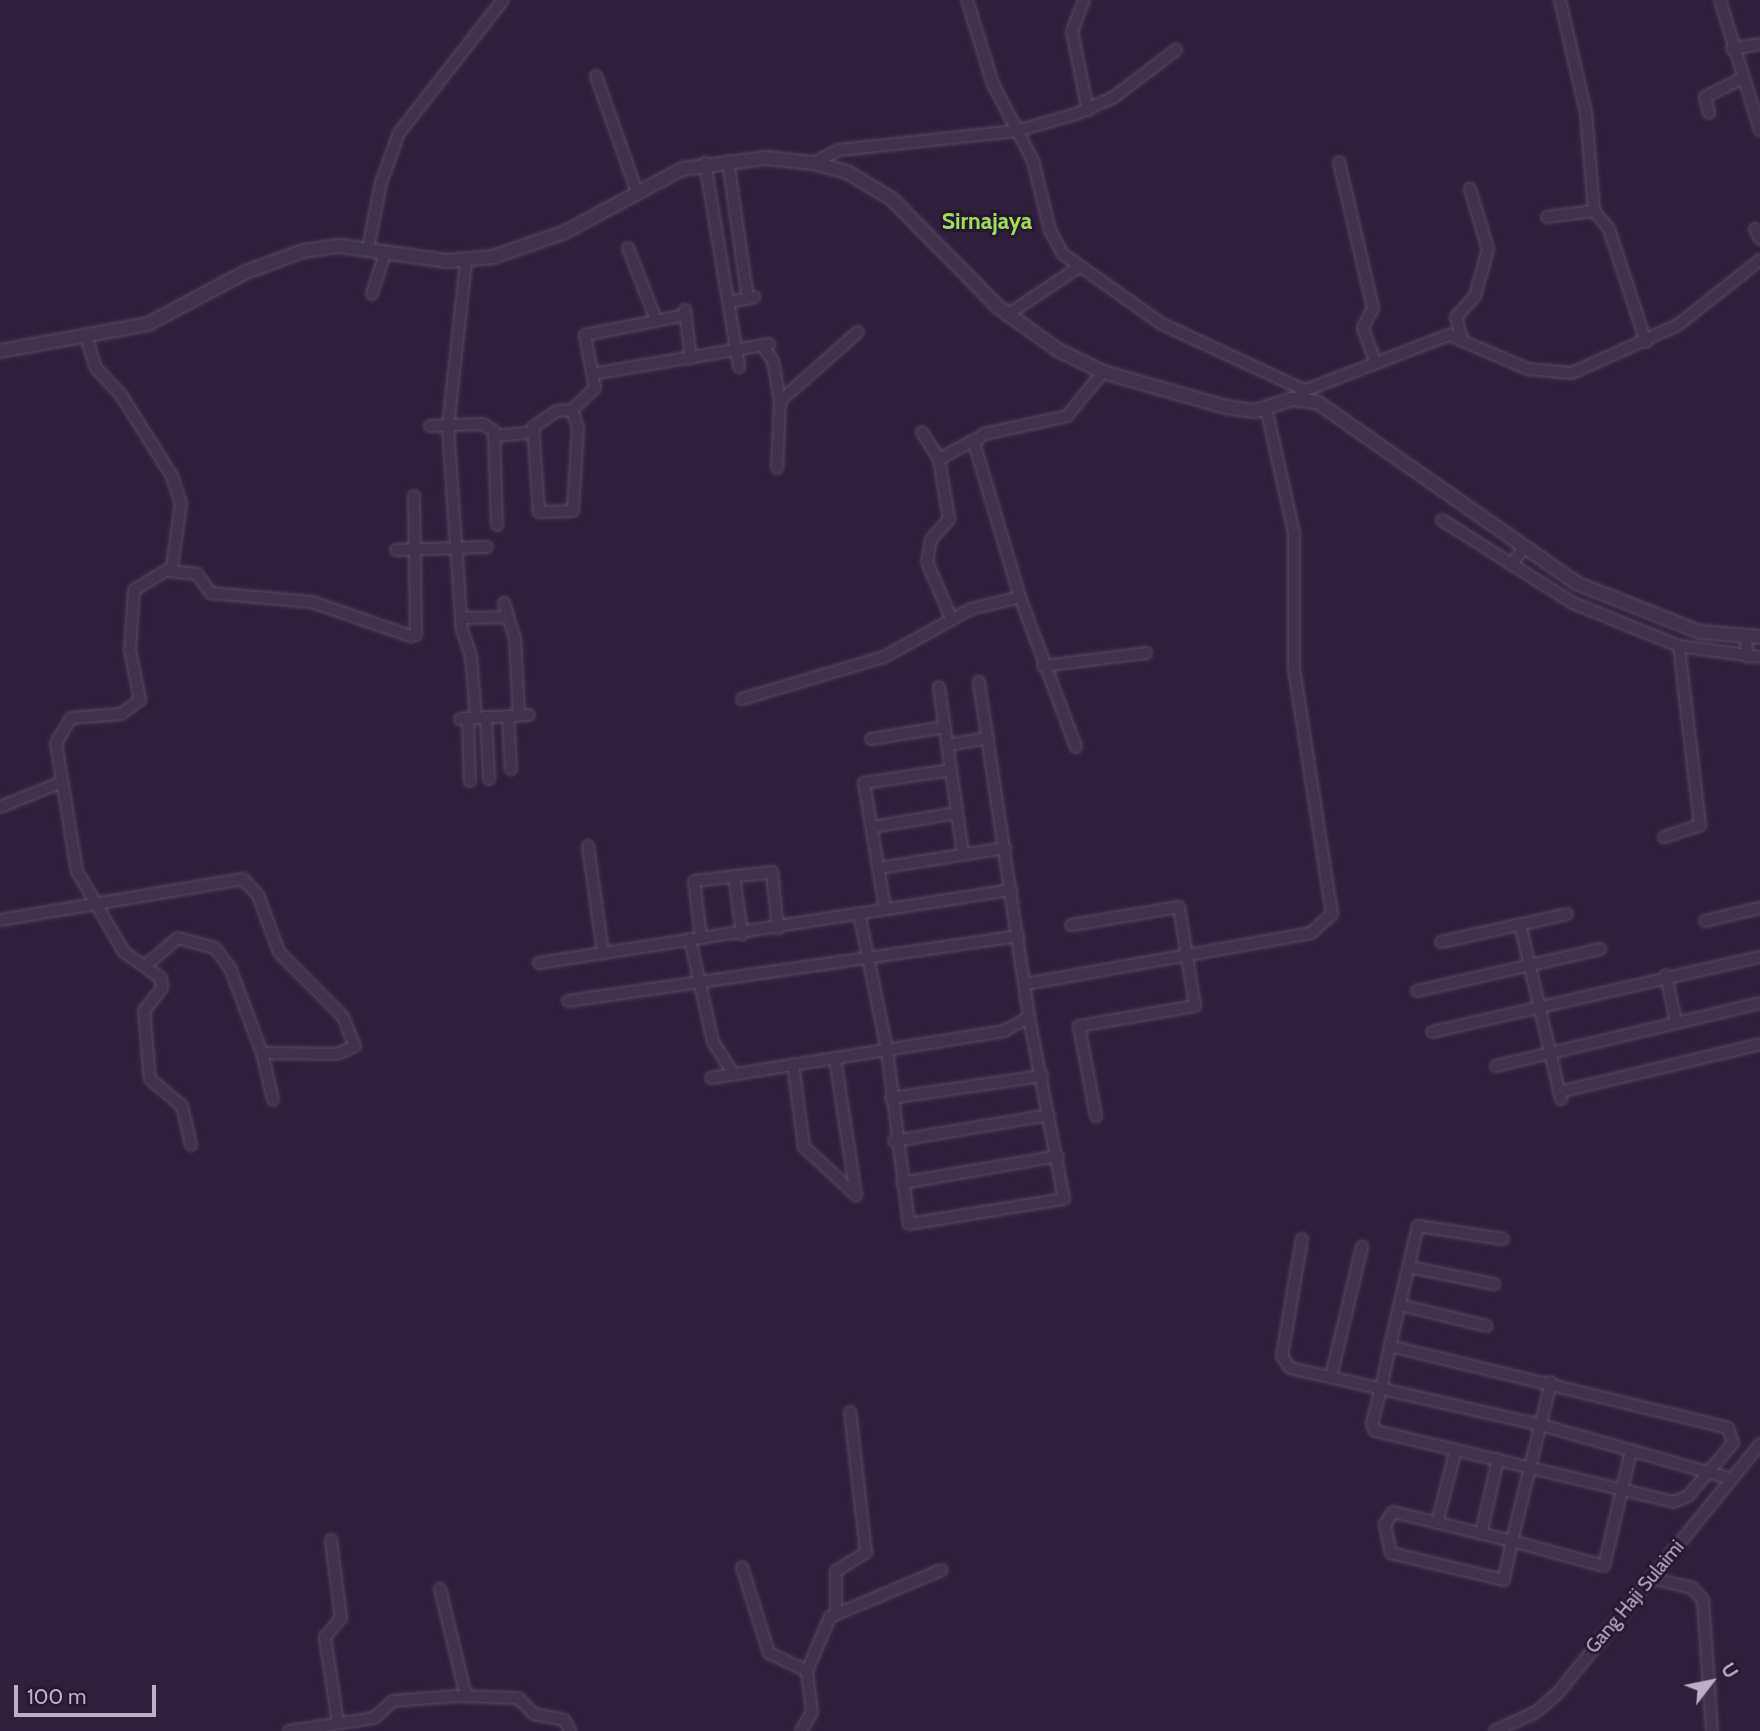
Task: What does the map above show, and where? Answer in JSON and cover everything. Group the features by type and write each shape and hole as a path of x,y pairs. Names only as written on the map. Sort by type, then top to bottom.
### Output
{"street":[{"path":"368,249 380,183 399,133 503,0"},
{"path":"967,0 993,84 1033,161 1050,230 1079,267 1172,329 1304,390"},
{"path":"1084,0 1072,31 1088,110"},
{"path":"1560,0 1586,113 1594,211 1609,229 1646,342"},
{"path":"1720,0 1731,48 1760,130"},
{"path":"1731,48 1760,44"},
{"path":"813,163 839,150 1016,131 1088,110 1176,50"},
{"path":"596,76 638,192"},
{"path":"1709,113 1704,97 1741,79"},
{"path":"728,161 752,298 729,302"},
{"path":"0,351 161,320 286,255 330,246 466,262 549,240 638,192 705,163 728,161 813,163 847,172 892,199 1007,314 1044,343 1103,372 1226,407 1266,408 1431,338 1461,336 1551,374 1583,369 1646,342 1685,321 1760,260"},
{"path":"1339,162 1373,308 1363,328 1375,361"},
{"path":"705,163 739,368"},
{"path":"1461,336 1456,317 1475,296 1488,249 1470,189"},
{"path":"1547,217 1594,211"},
{"path":"1755,229 1760,239"},
{"path":"628,248 656,320"},
{"path":"372,293 385,253"},
{"path":"466,262 448,427 472,718 470,781"},
{"path":"1007,314 1079,267"},
{"path":"572,410 578,427 573,511 566,515 539,512 534,505 532,432 544,417 572,410 593,391 585,335 685,312 691,359"},
{"path":"780,401 858,332"},
{"path":"86,336 96,368 121,395 177,486 181,503 169,571"},
{"path":"592,374 766,344 773,362 780,401 777,468"},
{"path":"939,459 976,439 1067,416 1103,372"},
{"path":"1292,399 1339,413 1517,557 1558,596 1643,622 1706,634 1746,648 1760,657"},
{"path":"1025,984 1311,933 1332,914 1294,668 1294,533 1266,408"},
{"path":"430,426 483,424 496,436 497,525"},
{"path":"496,436 532,432"},
{"path":"922,432 939,459 949,519 935,531 928,562 951,618"},
{"path":"976,439 1020,597 1043,666 1076,747"},
{"path":"191,1145 181,1106 150,1079 144,1011 162,983 148,963 124,952 77,871 56,743 64,723 128,712 140,700 130,650 134,590 169,571 197,574 211,593 312,602 413,636 418,550 414,496"},
{"path":"1442,520 1576,583 1679,646 1746,648 1760,637"},
{"path":"396,550 487,547"},
{"path":"742,699 884,657 951,618 1020,597"},
{"path":"504,603 506,617 515,638 518,715 511,769"},
{"path":"463,618 506,617"},
{"path":"1664,836 1694,831 1700,822 1679,646"},
{"path":"1043,666 1146,653"},
{"path":"859,913 887,1049 894,1141 909,1224 1065,1199 1029,1017 979,682"},
{"path":"939,687 964,854"},
{"path":"472,718 518,715"},
{"path":"472,718 489,779"},
{"path":"871,738 945,727"},
{"path":"948,745 988,738"},
{"path":"885,908 864,783 951,770"},
{"path":"0,807 62,782"},
{"path":"873,827 957,813"},
{"path":"588,846 603,953"},
{"path":"880,868 1004,848"},
{"path":"734,1074 713,1042 699,984 694,881 772,872 778,929"},
{"path":"734,876 742,934"},
{"path":"0,920 97,908 228,879 249,882 279,953 330,1002 357,1041 343,1054 262,1053"},
{"path":"539,963 696,938 778,929 885,908 1011,890"},
{"path":"1071,925 1179,907 1195,1006 1079,1026 1096,1116"},
{"path":"1705,921 1760,908"},
{"path":"1441,942 1567,914"},
{"path":"1520,924 1560,1096 1760,1044"},
{"path":"568,1001 1018,936"},
{"path":"148,963 178,938 215,948 230,968 262,1053 273,1100"},
{"path":"1417,991 1600,949"},
{"path":"1432,1032 1666,975 1760,957"},
{"path":"1666,975 1676,1022"},
{"path":"1496,1066 1760,1003"},
{"path":"711,1078 1004,1031 1029,1017"},
{"path":"793,1064 804,1147 856,1195 835,1058"},
{"path":"891,1098 1042,1076"},
{"path":"894,1141 1049,1115"},
{"path":"902,1182 1058,1156"},
{"path":"1390,1346 1551,1382 1728,1428 1733,1443 1712,1471 1679,1502 1376,1432 1390,1346 1422,1223 1503,1239"},
{"path":"1302,1239 1282,1356 1295,1371 1541,1425 1712,1471 1732,1479"},
{"path":"1331,1377 1363,1247"},
{"path":"1409,1267 1494,1284"},
{"path":"1400,1305 1488,1326"},
{"path":"1551,1382 1512,1541 1503,1580 1391,1553 1389,1514 1512,1541 1604,1566 1631,1451"},
{"path":"802,1731 812,1712 807,1671 836,1611 836,1571 866,1552 850,1412"},
{"name":"Gang Haji Sulaimi","path":"1495,1731 1536,1712 1557,1694 1759,1446"},
{"path":"1437,1523 1456,1449"},
{"path":"1481,1534 1498,1460"},
{"path":"331,1540 341,1618 325,1637 338,1723"},
{"path":"742,1567 766,1648 775,1659 807,1671"},
{"path":"836,1611 942,1570"},
{"path":"1651,1578 1692,1588 1703,1600 1712,1731"},
{"path":"440,1589 466,1696"},
{"path":"289,1731 376,1717 393,1701 466,1696 518,1698 534,1714 564,1720 570,1731"}],"district":[{"name":"Sirnajaya","path":"987,221"}]}
